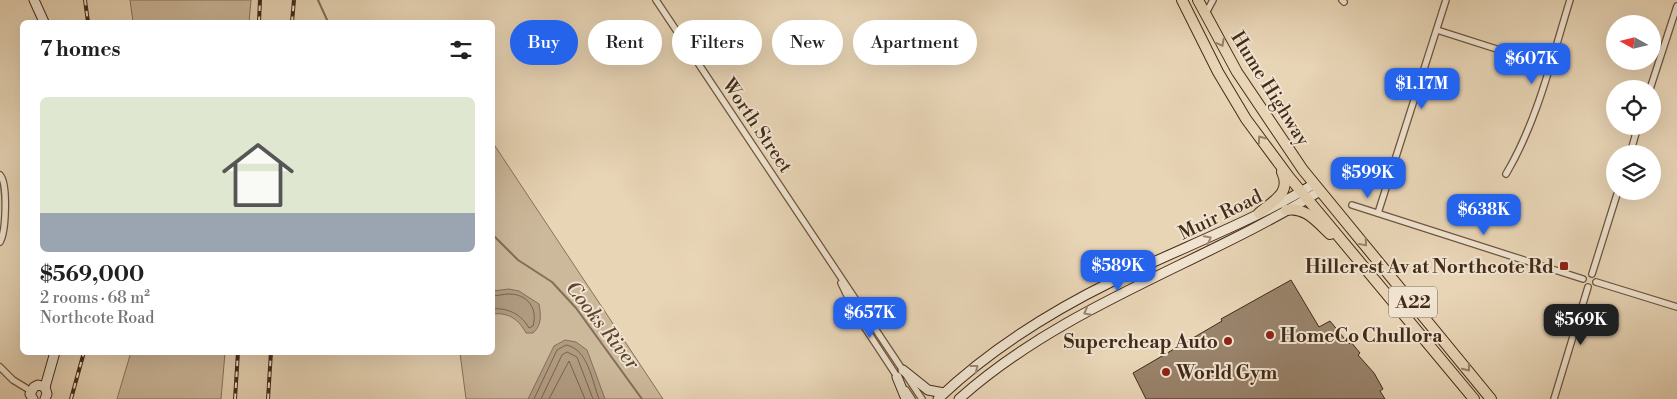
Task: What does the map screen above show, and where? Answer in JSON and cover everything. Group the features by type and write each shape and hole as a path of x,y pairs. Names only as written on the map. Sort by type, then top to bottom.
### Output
{"highway":[{"name":"Hume Highway","path":"1182,0 1218,72 1246,119 1304,195 1361,261 1474,399"},
{"name":"Hume Highway","path":"1198,0 1237,72 1317,187 1492,399"},
{"path":"1259,213 1281,196 1286,189 1284,175 1274,157"},
{"path":"1286,210 1298,209 1306,213 1361,261"}],"street":[{"path":"34,0 43,20"},
{"name":"Worth Street","path":"656,0 834,268 856,314 922,399"},
{"path":"1206,14 1213,0"},
{"path":"1378,213 1446,0"},
{"path":"1506,174 1517,155 1528,129 1570,0"},
{"path":"1653,80 1677,6"},
{"path":"1436,30 1550,66"},
{"path":"0,175 4,181 5,207 4,233 0,242"},
{"name":"Muir Road","path":"959,399 999,368 1062,325 1147,279 1286,210 1317,187"},
{"name":"Muir Road","path":"941,396 998,350 1056,313 1113,281 1197,244 1259,213 1304,195"},
{"path":"1592,274 1615,200"},
{"path":"1352,205 1584,278"},
{"path":"1584,278 1588,274 1592,274"},
{"path":"1592,274 1596,278 1596,282"},
{"path":"1584,278 1585,284 1588,287"},
{"path":"1554,399 1588,287 1596,282"},
{"path":"1596,282 1677,308"},
{"path":"45,399 47,394 45,387 54,355"},
{"path":"0,367 32,395 36,385 45,387"},
{"path":"900,373 941,396"},
{"path":"900,373 906,399"},
{"name":"Worth Street","path":"900,373 912,399"}],"shaded area":[{"path":"130,0 251,0 249,20 133,20"},
{"path":"495,146 663,399 466,399 460,355 495,355"},
{"path":"130,355 225,355 221,399 117,399"}],"water":[{"path":"509,289 519,291 539,304 540,320 538,327 533,333 526,333 517,321 509,316 495,314 495,291"},
{"path":"565,340 576,342 587,350 605,399 528,399 554,346"}],"building":[{"name":"HomeCo Chullora","path":"1291,280 1319,327 1330,321 1349,344 1351,342 1360,353 1358,355 1374,373 1383,389 1380,391 1385,399 1146,399 1133,373 1222,321 1221,319"}],"waterway":[{"name":"Cooks River","path":"318,0 327,20"},
{"name":"Cooks River","path":"495,237 518,260 552,282 576,308 642,399"}],"railway":[{"path":"85,0 88,20"},
{"path":"259,20 260,0"},
{"path":"292,20 294,0"},
{"path":"71,399 83,355"},
{"path":"235,399 238,355"},
{"path":"268,399 271,355"}],"place":[{"name":"Hillcrest Av at Northcote Rd","path":"1564,266"},
{"name":"HomeCo Chullora","path":"1270,335"},
{"name":"Supercheap Auto","path":"1228,341"},
{"name":"World Gym","path":"1166,372"}]}
